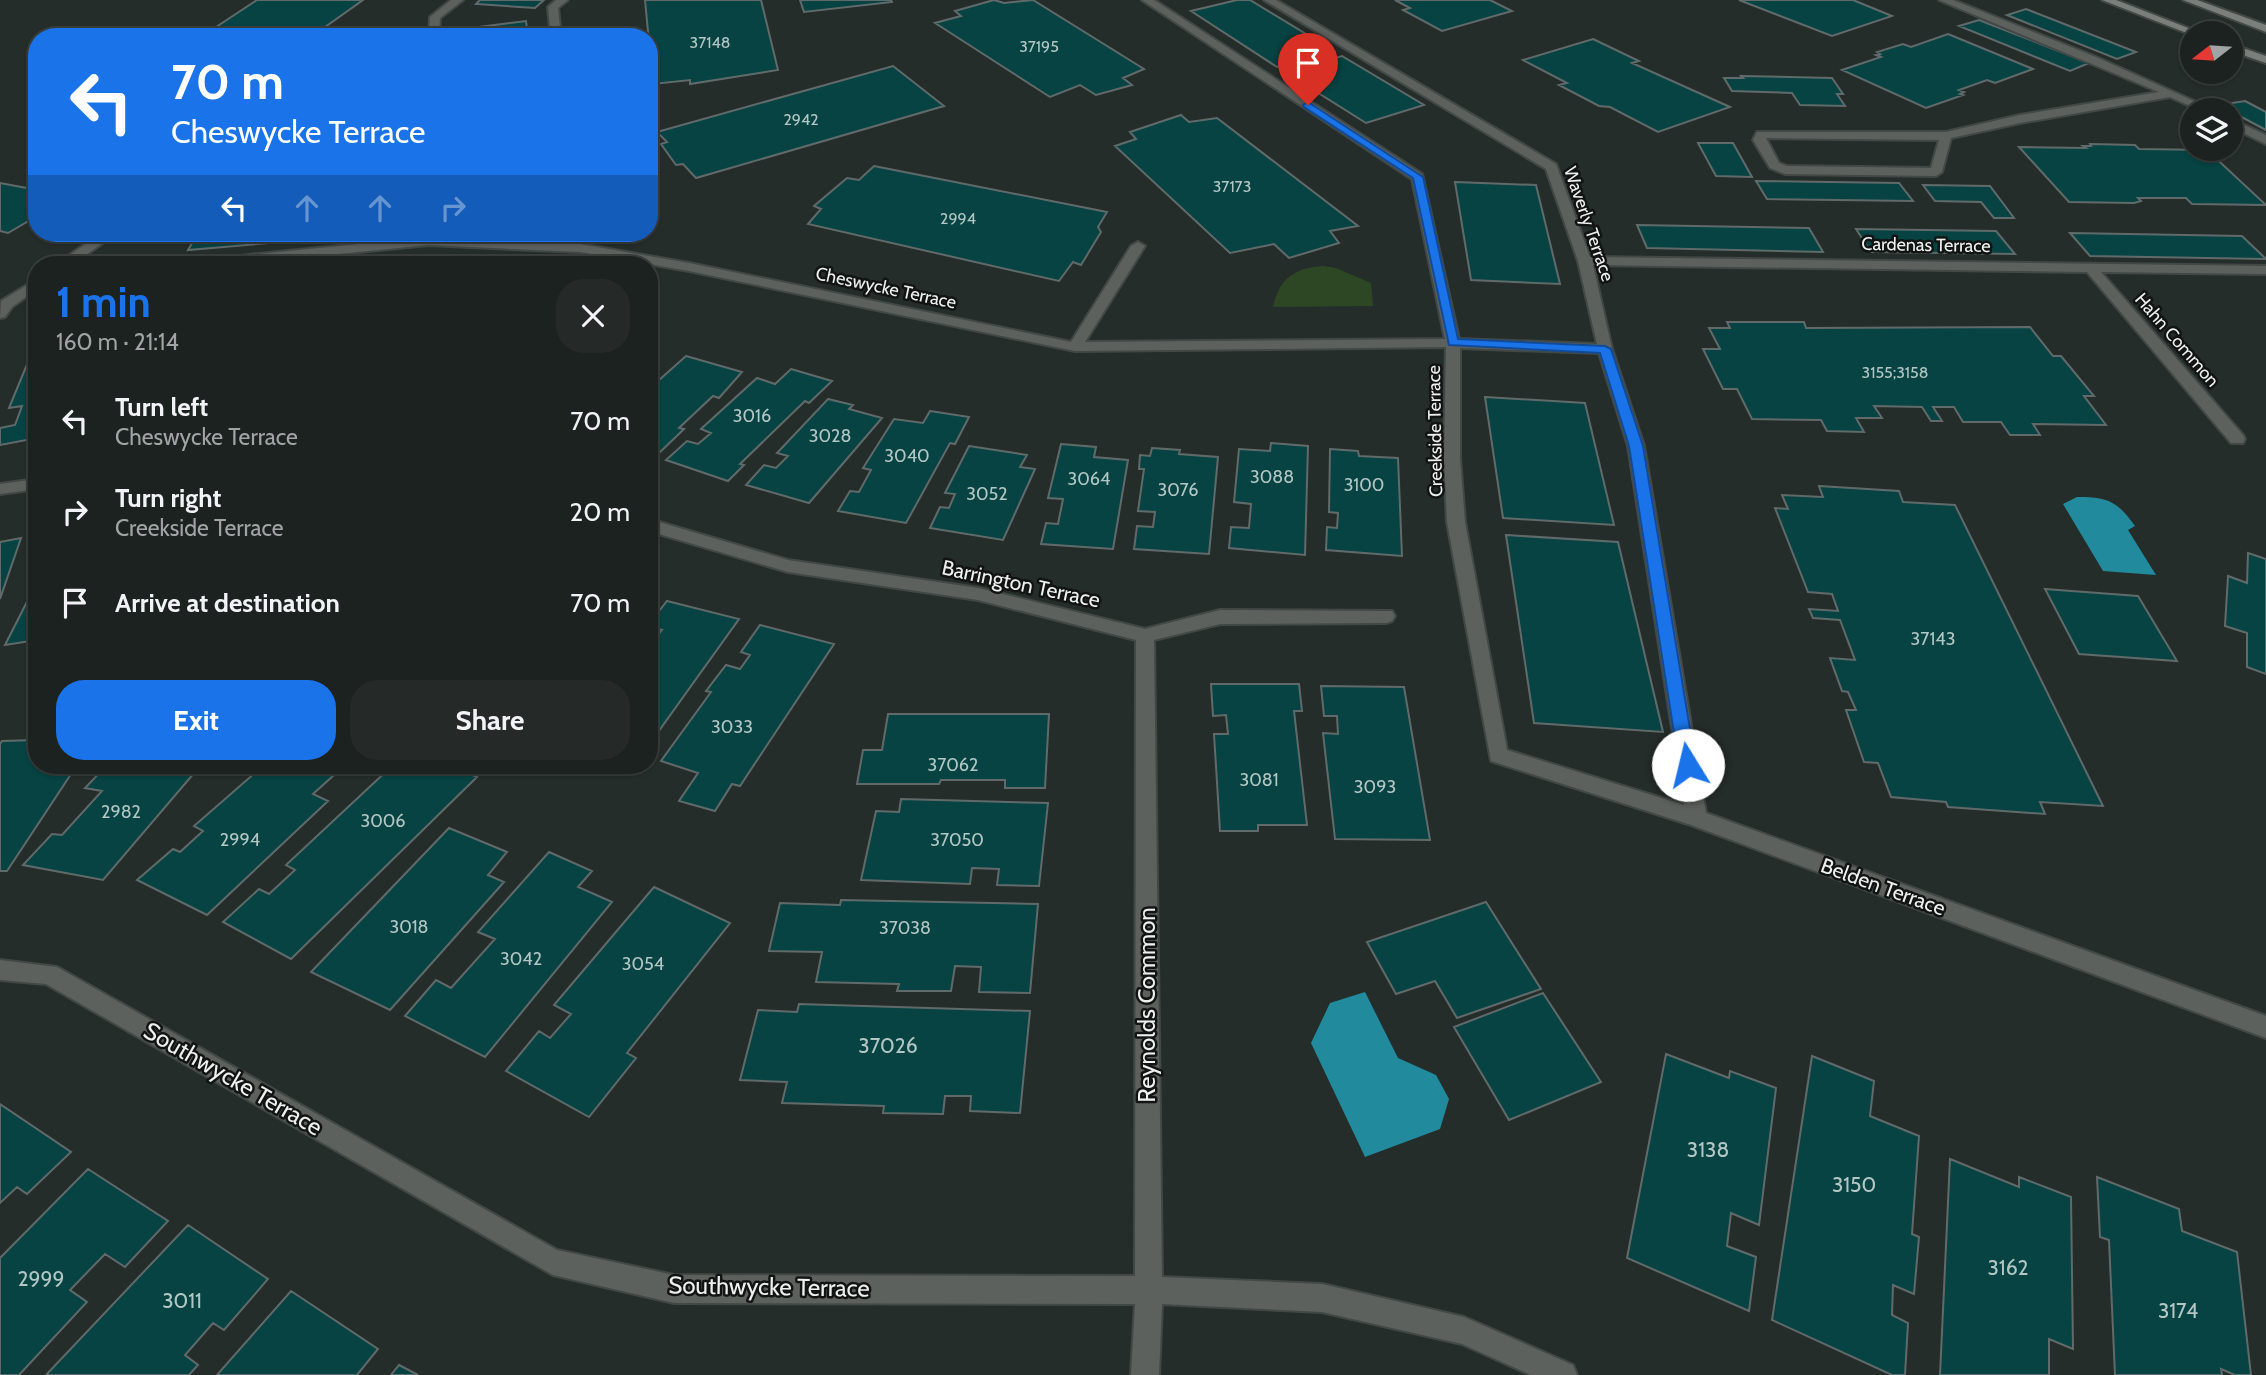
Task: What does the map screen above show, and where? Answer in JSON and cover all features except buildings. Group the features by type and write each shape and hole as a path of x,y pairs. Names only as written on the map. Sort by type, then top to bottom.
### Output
{"main road":[{"path":"2107,0 2180,27"},
{"path":"2188,0 2265,27"},
{"path":"2244,52 2266,60"}],"street":[{"path":"434,28 435,17 458,0"},
{"path":"555,28 553,7 563,0"},
{"name":"Creekside Terrace","path":"1147,0 1418,177 1453,343 1452,458 1456,522 1498,755"},
{"name":"Waverly Terrace","path":"1269,0 1552,167 1585,261 1605,349 1636,446 1696,818"},
{"path":"1944,0 2092,59 2180,98"},
{"path":"1946,136 1936,172 1785,170 1774,165 1759,140 1761,135 1767,134 1946,136 2020,119 2170,94"},
{"path":"2243,128 2266,140"},
{"path":"76,256 97,242"},
{"name":"Cheswycke Terrace","path":"269,256 386,242"},
{"name":"Cheswycke Terrace","path":"497,242 580,248 626,256"},
{"path":"579,242 580,248"},
{"path":"1075,346 1139,246"},
{"name":"Cardenas Terrace","path":"1585,261 2266,270"},
{"name":"Cheswycke Terrace","path":"658,262 1075,346 1453,343 1605,349"},
{"name":"Hahn Common","path":"2089,266 2237,439"},
{"path":"0,314 6,304 28,289"},
{"path":"0,489 28,485"},
{"name":"Barrington Terrace","path":"658,528 788,566 978,594 1144,636 1220,617 1386,616"},
{"name":"Reynolds Common","path":"1144,636 1149,1290 1145,1375"},
{"name":"Belden Terrace","path":"1498,755 1696,818 2266,1027"},
{"name":"Southwycke Terrace","path":"0,970 49,974 553,1262 674,1289 1149,1290 1322,1298 1464,1331 1563,1375"}],"green space":[{"path":"1323,266 1336,268 1371,283 1373,306 1273,307 1279,289 1289,277 1304,269"}],"water":[{"path":"2077,497 2111,502 2123,511 2135,526 2128,530 2156,575 2103,571 2063,504"},
{"path":"1365,992 1398,1058 1436,1075 1449,1099 1440,1129 1365,1157 1311,1043 1330,1003"}],"route":[{"path":"1308,105 1418,177 1453,343 1605,349 1636,446 1688,765"}]}
